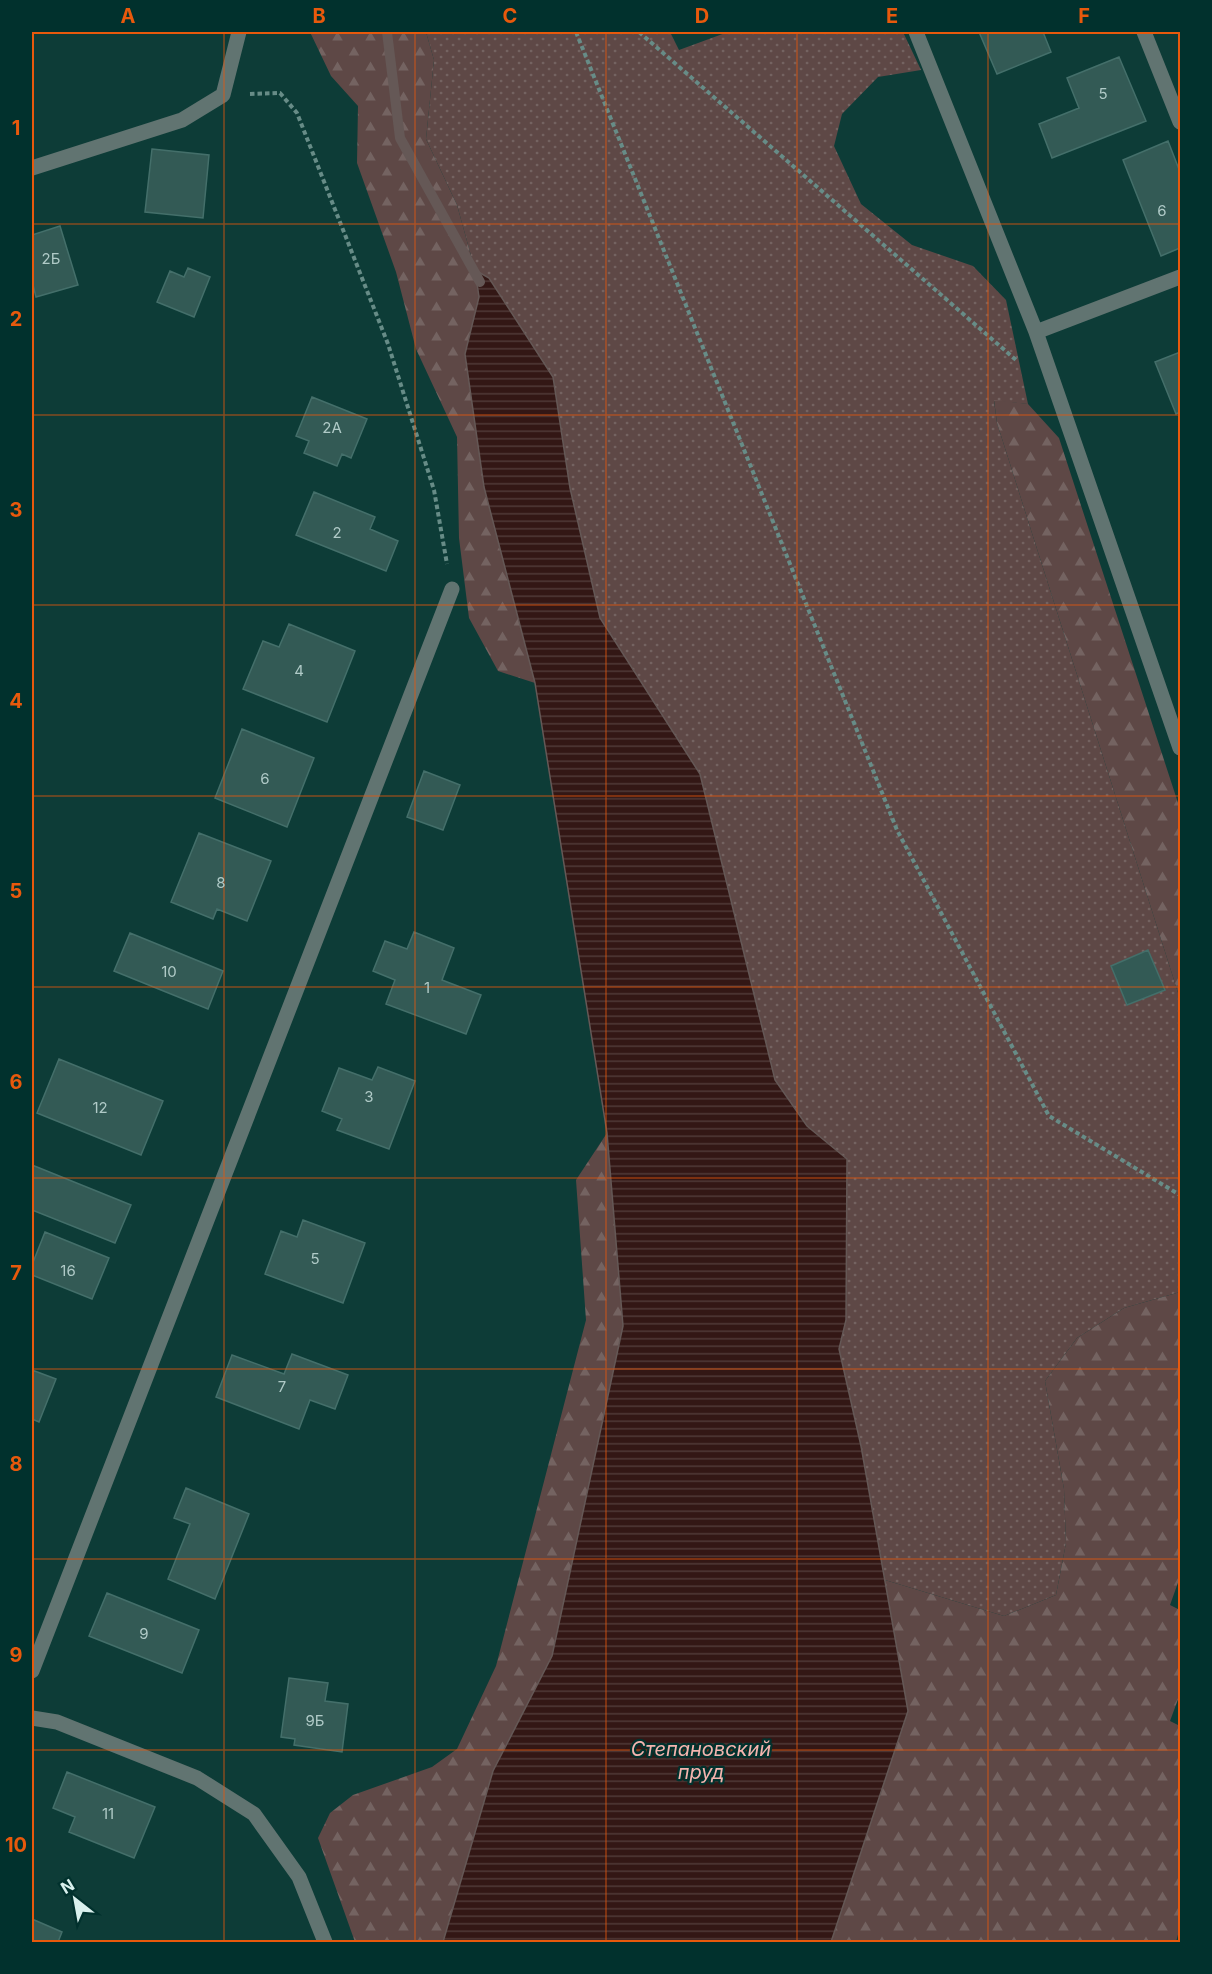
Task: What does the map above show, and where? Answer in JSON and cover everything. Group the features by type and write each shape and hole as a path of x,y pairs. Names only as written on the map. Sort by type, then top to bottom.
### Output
{"street":[{"path":"32,168 182,120 223,95 239,32"},
{"path":"916,32 1036,332 1180,748"},
{"path":"1143,32 1180,122"},
{"path":"1036,332 1180,277"},
{"path":"32,1671 452,588"},
{"path":"32,1718 57,1722 198,1778 254,1814 299,1877 325,1942"}],"path":[{"path":"576,32 897,830 1049,1116 1180,1194"},
{"path":"639,32 1018,362"},
{"path":"223,95 280,93 297,113 388,344 434,490 452,588"}],"green space":[{"path":"310,32 426,32 434,60 426,139 457,205 475,270 479,297 465,354 484,487 535,683 498,671 469,618 459,538 457,437 416,349 396,272 357,163 358,106 331,76"},
{"path":"426,32 670,32 679,50 728,32 903,32 921,70 878,77 842,114 834,146 861,204 912,245 973,266 1006,300 1028,404 994,401 997,423 1180,999 1180,1292 1124,1308 1077,1338 1045,1381 1064,1489 1066,1543 1056,1595 1004,1616 885,1580 861,1446 839,1349 846,1320 847,1159 807,1126 775,1080 700,774 600,618 570,488 553,377 489,278 475,270 457,205 426,139 434,60"},
{"path":"994,400 1028,404 1059,438 1180,809 1180,999 997,423"},
{"path":"607,1133 623,1326 552,1656 493,1771 443,1942 355,1942 318,1838 330,1813 353,1795 432,1767 457,1749 496,1666 586,1320 576,1180"},
{"path":"1180,1292 1180,1577 1170,1605 1180,1610 1180,1694 1170,1721 1180,1726 1180,1927 1176,1942 831,1942 908,1711 885,1580 1004,1616 1056,1595 1066,1543 1064,1489 1045,1381 1077,1338 1124,1308"}],"water":[{"name":"Степановский пруд","path":"475,270 489,278 553,377 570,488 600,618 700,774 775,1080 807,1126 847,1159 846,1320 839,1349 861,1446 908,1711 831,1942 443,1942 493,1771 552,1656 623,1326 607,1133 535,683 484,487 465,354 479,297"}],"building":[{"path":"979,32 1043,32 1051,52 997,74"},
{"path":"1119,57 1146,121 1052,158 1039,124 1079,108 1067,78"},
{"path":"1168,141 1180,172 1180,248 1161,256 1123,160"},
{"path":"152,149 209,155 203,218 145,212"},
{"path":"60,226 78,285 36,297 32,281 32,235"},
{"path":"188,268 210,277 194,317 157,302 170,271 184,277"},
{"path":"1180,352 1180,412 1176,414 1155,362"},
{"path":"312,397 367,419 351,458 342,454 337,466 304,453 309,441 296,436"},
{"path":"314,492 375,517 370,529 398,541 386,571 296,535"},
{"path":"289,624 355,651 327,722 243,689 263,641 279,647"},
{"path":"242,729 314,758 287,827 215,798"},
{"path":"424,771 460,785 443,830 407,817"},
{"path":"199,833 271,861 247,921 217,909 213,919 171,902"},
{"path":"414,932 454,948 442,980 481,995 466,1034 386,1004 395,980 373,971 385,941 407,949"},
{"path":"130,933 223,971 208,1009 114,971"},
{"path":"1148,950 1165,990 1127,1005 1111,966"},
{"path":"59,1059 163,1101 141,1155 37,1113"},
{"path":"378,1067 415,1081 389,1149 337,1130 342,1119 322,1111 339,1068 372,1080"},
{"path":"32,1165 131,1205 115,1243 32,1210"},
{"path":"303,1220 365,1243 343,1303 265,1274 281,1231 297,1237"},
{"path":"45,1232 109,1258 92,1299 32,1275 32,1265"},
{"path":"292,1354 348,1375 335,1409 310,1400 299,1429 216,1397 232,1355 284,1374"},
{"path":"32,1370 56,1379 39,1422 32,1419"},
{"path":"186,1488 249,1514 215,1599 168,1579 190,1524 174,1518"},
{"path":"107,1593 199,1630 182,1673 89,1636"},
{"path":"289,1678 328,1683 325,1701 348,1704 342,1752 294,1745 295,1739 281,1737"},
{"path":"67,1772 155,1807 134,1858 69,1832 75,1817 53,1808"},
{"path":"32,1919 62,1932 58,1942 32,1942"}],"waterway":[{"path":"387,32 400,138 480,282"}]}
